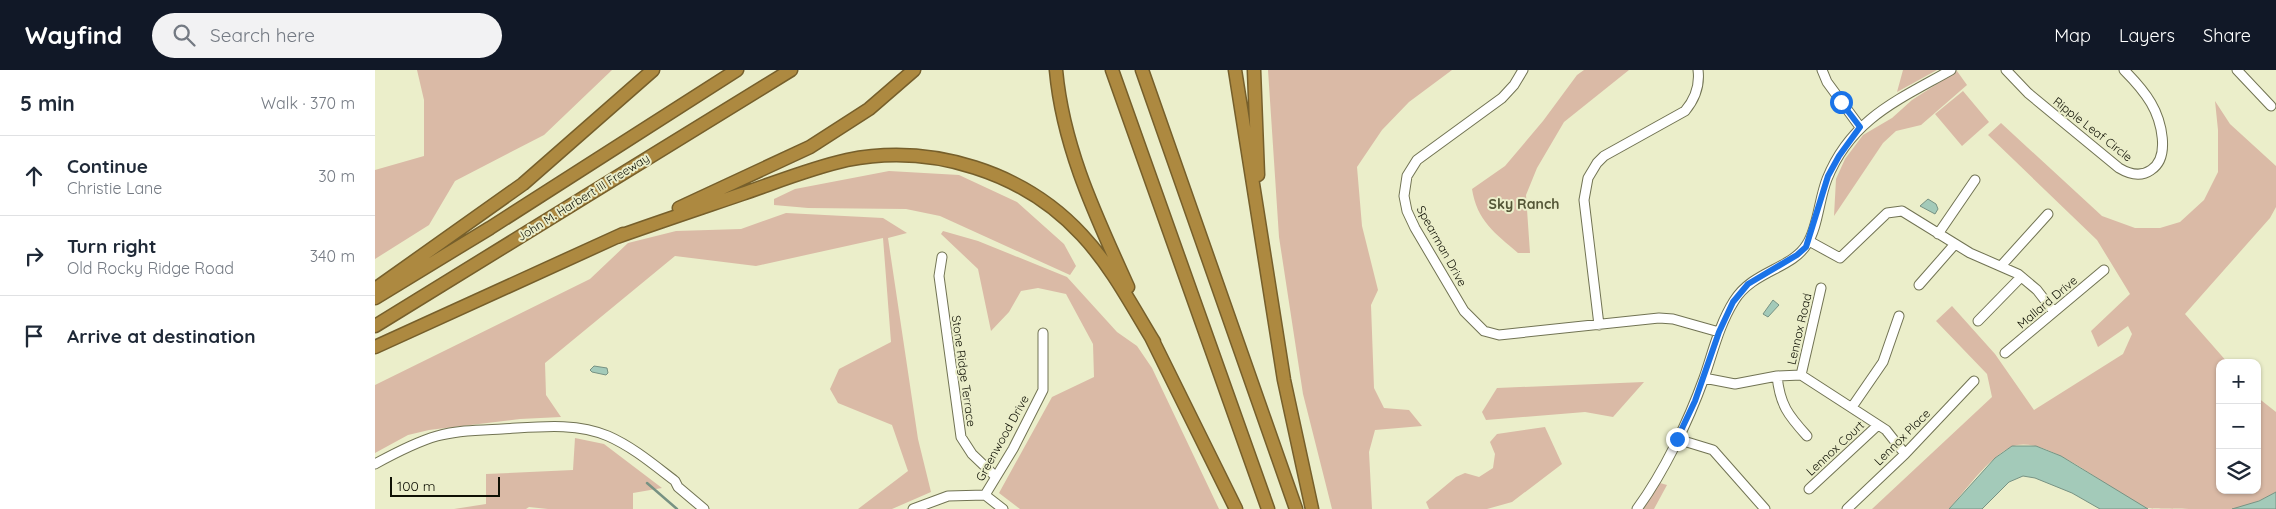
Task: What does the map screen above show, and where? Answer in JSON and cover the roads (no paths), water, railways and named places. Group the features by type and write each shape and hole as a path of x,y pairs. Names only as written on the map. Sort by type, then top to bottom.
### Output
{"highway":[{"path":"375,289 523,184 653,70"},
{"name":"John M. Harbert III Freeway","path":"375,298 490,228 737,70"},
{"name":"John M. Harbert III Freeway","path":"375,326 791,70"},
{"path":"375,347 810,147 869,109 914,70"},
{"path":"1056,70 1066,130 1090,206 1236,509"},
{"path":"1111,70 1268,509"},
{"path":"1142,70 1296,509"},
{"path":"1235,70 1284,380 1312,509"},
{"path":"1254,70 1259,155 1258,207"},
{"path":"617,237 811,170 848,160 885,156 910,156 956,162 981,169 1022,187 1069,222 1097,252 1154,342"}],"street":[{"name":"Spearman Drive","path":"1523,70 1514,85 1502,98 1417,160 1404,185 1403,196 1407,211 1415,228 1464,311 1484,331 1499,335 1645,319 1673,319 1719,332"},
{"path":"1599,325 1585,200 1588,178 1597,163 1604,156 1685,111 1692,103 1699,81 1698,70"},
{"path":"1822,70 1827,82 1860,127"},
{"path":"1637,509 1677,439 1704,378 1719,332 1729,310 1742,290 1754,279 1797,255 1809,241 1828,176 1839,156 1860,127 1890,105 1951,70"},
{"name":"Ripple Leaf Circle","path":"2007,70 2027,93 2119,168 2130,173 2144,173 2151,171 2159,162 2163,155 2163,143 2152,104 2124,70"},
{"path":"2237,70 2271,106"},
{"path":"1938,234 1975,180"},
{"path":"1809,241 1840,258 1887,212 1902,211 1970,253 2021,277 2037,290 2054,312"},
{"path":"2001,266 2048,214"},
{"path":"1919,285 1955,244"},
{"name":"Stone Ridge Terrace","path":"942,257 939,276 961,437 972,454 995,476"},
{"name":"Mallard Drive","path":"2005,353 2104,270"},
{"path":"1977,321 2021,277"},
{"name":"Lennox Road","path":"1801,375 1821,288"},
{"path":"1852,408 1883,362 1899,316"},
{"name":"Greenwood Drive","path":"985,496 995,476 1013,449 1043,390 1043,333"},
{"path":"1704,378 1735,384 1777,376 1801,375 1886,430 1905,454"},
{"path":"1777,376 1783,406 1807,436"},
{"name":"Lennox Place","path":"1847,509 1905,454 1974,381"},
{"name":"Lennox Court","path":"1809,490 1877,425"},
{"path":"375,464 401,450 438,435 479,430 560,426 589,430 609,437 638,453 675,481 678,487 703,509"},
{"path":"1677,439 1713,450 1765,509"},
{"path":"913,509 948,496 985,496 1003,509"}],"waterway":[{"path":"647,483 677,509"}],"district":[{"name":"Sky Ranch","path":"1524,204"}]}
